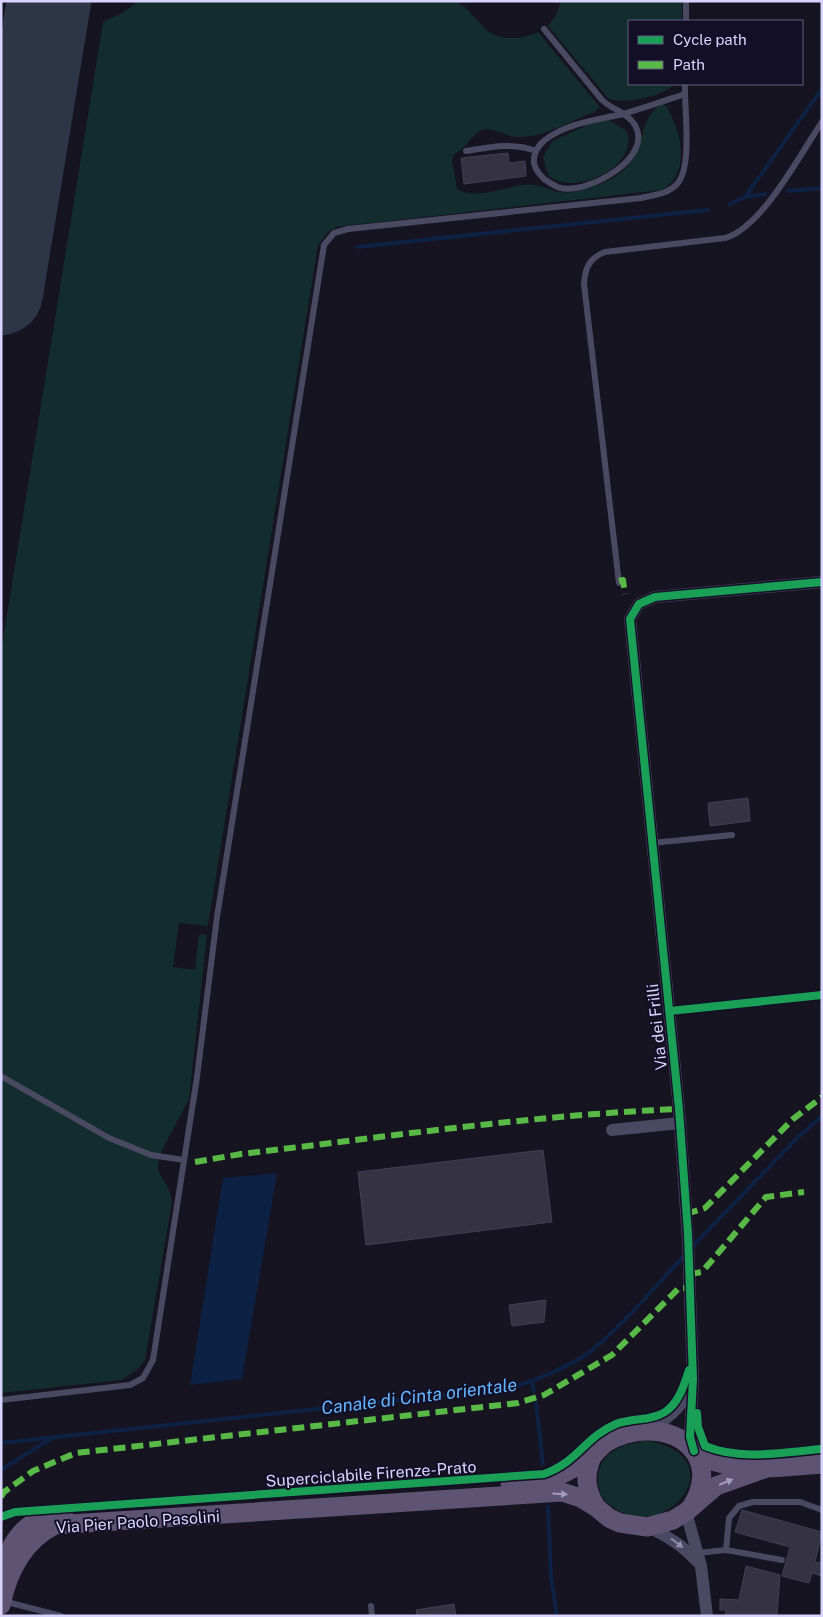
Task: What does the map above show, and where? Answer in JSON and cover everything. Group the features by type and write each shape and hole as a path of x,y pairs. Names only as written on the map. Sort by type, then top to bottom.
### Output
{"main road":[{"name":"Via Pier Paolo Pasolini","path":"2,1598 2,1569 8,1550 18,1535 39,1518 66,1514 531,1482 555,1477 594,1455 608,1441 634,1432 652,1430 671,1434 707,1460 764,1469 822,1464"},
{"path":"690,1508 699,1494 702,1481 701,1468 694,1452"},
{"path":"594,1455 589,1465 586,1480 587,1489 596,1507"},
{"name":"Via Pier Paolo Pasolini","path":"2,1598 13,1568 22,1552 42,1532 55,1525 562,1492 581,1498 609,1518 620,1523 647,1527 674,1520 716,1486 764,1469"}],"street":[{"name":"Via dei Frilli","path":"694,1452 689,1426 693,1379 688,1239 680,1123 630,626 632,613 639,604 648,598 822,582"},
{"path":"612,1130 680,1123"},
{"name":"Via dei Frilli","path":"634,1432 663,1421 686,1396 693,1379"},
{"path":"690,1508 707,1616"},
{"path":"647,1527 665,1534 699,1560"}],"lane":[{"path":"686,1 686,20"},
{"path":"544,29 602,100 622,114 632,120 638,131 635,146 624,164 596,182 570,188 560,188 536,170 534,162 536,151 547,138 573,126 622,114 685,94"},
{"path":"1,1400 124,1387 136,1383 148,1371 153,1360 184,1160 217,917 324,245 334,233 348,229 642,198 664,193 678,183 686,165 685,85"},
{"path":"619,583 584,284 585,270 593,258 605,252 731,236 750,225 771,198 822,122"},
{"path":"466,151 507,144 536,151"},
{"path":"652,843 732,835"},
{"path":"1,1076 109,1138 151,1155 184,1160"},
{"path":"726,1550 730,1514 746,1504 800,1502 822,1510"},
{"path":"699,1560 726,1550 782,1560"},
{"path":"2,1598 61,1616"},
{"path":"371,1606 372,1616"}],"green space":[{"path":"139,1 454,1 469,11 486,29 501,37 516,38 538,32 600,107 595,112 557,128 528,137 513,136 489,129 480,131 462,149 454,154 452,160 457,189 464,192 480,193 523,185 536,185 567,193 600,184 616,176 630,164 638,150 647,120 656,108 663,104 666,106 676,126 681,150 680,162 677,173 662,190 336,227 328,232 318,245 208,926 179,923 173,967 195,970 199,934 207,935 189,1099 159,1156 158,1170 170,1192 172,1202 145,1360 140,1367 122,1380 1,1393 1,652 103,22 122,13"},
{"path":"561,1 682,1 682,20 628,20 628,85 673,85 661,93 642,99 622,101 608,98 548,26 557,13"},
{"path":"609,120 627,131 628,144 623,156 614,167 587,181 573,183 559,181 548,175 543,157 552,141 592,123"},
{"path":"650,1441 675,1451 688,1465 690,1481 683,1496 670,1508 652,1516 631,1516 611,1506 603,1498 598,1484 599,1470 608,1455 615,1450 632,1443"}],"water":[{"path":"277,1173 242,1379 190,1385 223,1178"}],"building":[{"path":"508,153 509,163 525,161 526,176 464,184 461,158"},
{"path":"748,798 750,821 710,826 708,803"},
{"path":"543,1150 552,1222 366,1245 358,1172"},
{"path":"546,1300 544,1322 512,1326 509,1305"},
{"path":"742,1510 822,1532 815,1562 822,1563 822,1576 812,1573 809,1583 782,1576 790,1547 735,1532"},
{"path":"746,1566 780,1575 777,1616 725,1616 726,1610 720,1610 720,1599 739,1600"},
{"path":"454,1604 456,1616 417,1616 416,1610"}],"waterway":[{"path":"745,197 822,89"},
{"path":"788,191 822,188"},
{"path":"730,204 745,197 765,194"},
{"path":"357,247 708,210"},
{"name":"Canale di Cinta orientale","path":"691,1248 798,1137 822,1116"},
{"name":"Canale di Cinta orientale","path":"1,1443 510,1388 548,1375 584,1356 610,1335 685,1255"},
{"path":"532,1382 534,1391"},
{"path":"536,1404 543,1464"},
{"path":"1,1470 52,1438"},
{"path":"548,1507 551,1577 557,1616"}],"runway":[{"path":"1,293 49,1"}],"marked path":[{"path":"619,581 623,580 625,594"},
{"path":"686,1214 705,1208 793,1119 822,1097"},
{"path":"195,1162 241,1154 459,1127 569,1116 679,1109"},
{"path":"689,1274 702,1272 766,1197 804,1192"},
{"path":"1,1497 4,1492 33,1471 76,1453 518,1403 544,1395 612,1355 679,1288 690,1288"}],"cycle path":[{"path":"694,1451 690,1437 693,1379 688,1234 679,1109 630,619 639,604 655,597 822,582"},
{"path":"670,1011 822,995"},
{"name":"Superciclabile Firenze-Prato","path":"1,1517 15,1512 544,1474 565,1463 605,1429 622,1422 654,1417 665,1412 677,1399 689,1370"},
{"path":"697,1413 698,1427 705,1446 719,1451 763,1454 822,1449"}]}
